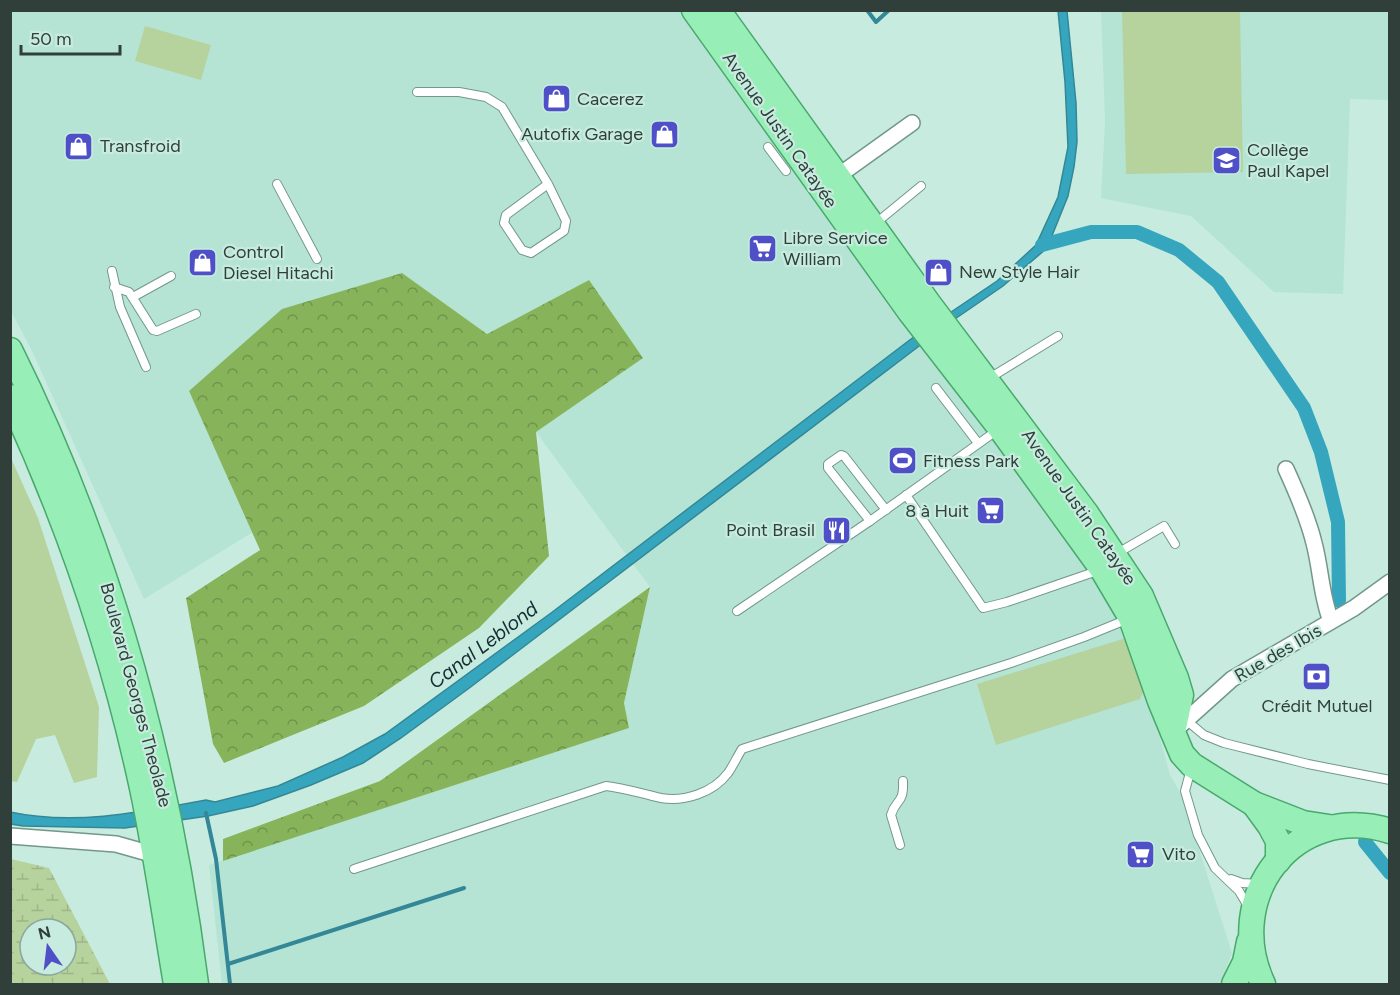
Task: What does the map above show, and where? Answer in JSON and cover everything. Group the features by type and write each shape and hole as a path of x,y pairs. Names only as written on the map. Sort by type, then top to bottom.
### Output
{"main road":[{"name":"Avenue Justin Catayée","path":"694,10 945,342 1000,428 1112,567 1141,596 1181,695 1177,715"},
{"name":"Avenue Justin Catayée","path":"718,10 838,176 869,230 921,310"},
{"name":"Avenue Justin Catayée","path":"945,342 982,382 1112,567 1137,617 1177,715 1182,754 1192,765 1254,804 1303,823 1329,827"},
{"name":"Boulevard Georges Theolade","path":"10,350 39,412 85,522 125,641 160,828 186,904 196,984"},
{"name":"Boulevard Georges Theolade","path":"10,397 53,498 100,626 121,701 152,787"},
{"name":"Avenue Justin Catayée","path":"1254,804 1278,841 1278,861"},
{"path":"1234,984 1245,962 1252,912 1261,884 1278,861 1295,844 1329,827 1372,826 1389,831"},
{"name":"Boulevard Georges Theolade","path":"160,828 155,855 176,984"},
{"path":"1250,937 1256,969 1263,984"}],"street":[{"path":"838,176 912,123"},
{"path":"1286,469 1297,492 1315,545 1326,609 1331,621"},
{"name":"Rue des Ibis","path":"1177,715 1232,679 1374,595 1389,582"},
{"path":"10,836 116,844 155,855"}],"lane":[{"path":"417,92 459,92 486,97 502,106 548,184 566,221 564,231 531,253 522,250 504,223 506,215 548,184"},
{"path":"768,147 786,171"},
{"path":"277,184 317,259"},
{"path":"886,262 869,230 921,186"},
{"path":"112,271 120,307 146,367"},
{"path":"133,297 171,276"},
{"path":"114,287 129,292 153,330 157,331 196,314"},
{"path":"1034,459 982,382 1058,336"},
{"path":"936,388 978,443"},
{"path":"737,611 886,510 1000,428"},
{"path":"870,521 828,468 828,464 841,455 886,510"},
{"path":"906,495 983,608 1007,603 1112,567 1164,526 1175,544"},
{"path":"1090,536 1112,567"},
{"path":"354,869 606,786 625,788 663,798 690,798 715,787 727,774 742,749 1011,663 1137,617"},
{"path":"1177,715 1204,735 1224,743 1308,764 1389,780"},
{"path":"1192,765 1185,791 1198,835 1215,868 1239,891 1252,912"},
{"path":"900,845 891,811 903,797 903,781"},
{"path":"1227,878 1242,884 1261,884"}],"shaded area":[{"path":"10,11 680,11 1089,563 1133,637 1170,775 1182,796 1232,953 1218,984 222,984 209,865 629,728 624,703 650,587 536,432 589,280 487,334 402,273 189,391 253,532 144,599 33,353 11,311"},
{"name":"Collège Paul Kapel","path":"1101,11 1389,11 1389,100 1350,99 1343,294 1274,292 1191,216 1101,198 1105,121"}],"green space":[{"path":"1122,11 1240,11 1243,172 1126,174"},
{"path":"145,26 211,45 201,80 135,61"},
{"path":"402,273 487,334 589,280 643,358 536,432 549,556 479,628 364,706 224,763 213,744 186,598 260,550 189,391 282,309"},
{"path":"10,456 38,518 99,707 97,777 74,783 55,735 36,739 17,782 11,781"},
{"path":"650,587 624,703 629,728 223,861 223,839 380,781"},
{"path":"1126,638 1145,688 1140,699 996,745 977,684"},
{"path":"11,859 49,868 75,917 18,917 18,977 78,977 78,923 110,984 11,984"}],"water":[{"path":"1058,11 1067,11 1076,103 1077,142 1074,167 1068,196 1047,248 1003,286 952,321 468,689 363,763 253,806 208,816 125,828 11,824 10,812 34,816 84,818 133,813 206,800 215,802 278,786 343,757 385,734 551,613 911,339 997,281 1036,245 1058,197 1068,147"}],"waterway":[{"path":"867,10 876,22 889,10"},
{"path":"1042,245 1091,232 1137,232 1179,250 1218,282 1304,408 1321,452 1338,522 1339,601"},
{"path":"206,813 216,859 230,984"},
{"path":"1365,842 1390,873"},
{"path":"228,964 464,888"}],"place":[{"name":"Cacerez","path":"556,99"},
{"name":"Autofix Garage","path":"664,134"},
{"name":"Transfroid","path":"79,146"},
{"name":"Collège Paul Kapel","path":"1226,160"},
{"name":"Libre Service William","path":"762,248"},
{"name":"Control Diesel Hitachi","path":"202,262"},
{"name":"New Style Hair","path":"938,272"},
{"name":"Fitness Park","path":"902,461"},
{"name":"8 à Huit","path":"990,511"},
{"name":"Point Brasil","path":"836,530"},
{"name":"Crédit Mutuel","path":"1317,677"},
{"name":"Vito","path":"1141,854"}],"water label":[{"name":"Canal Leblond","path":"483,645"}]}
